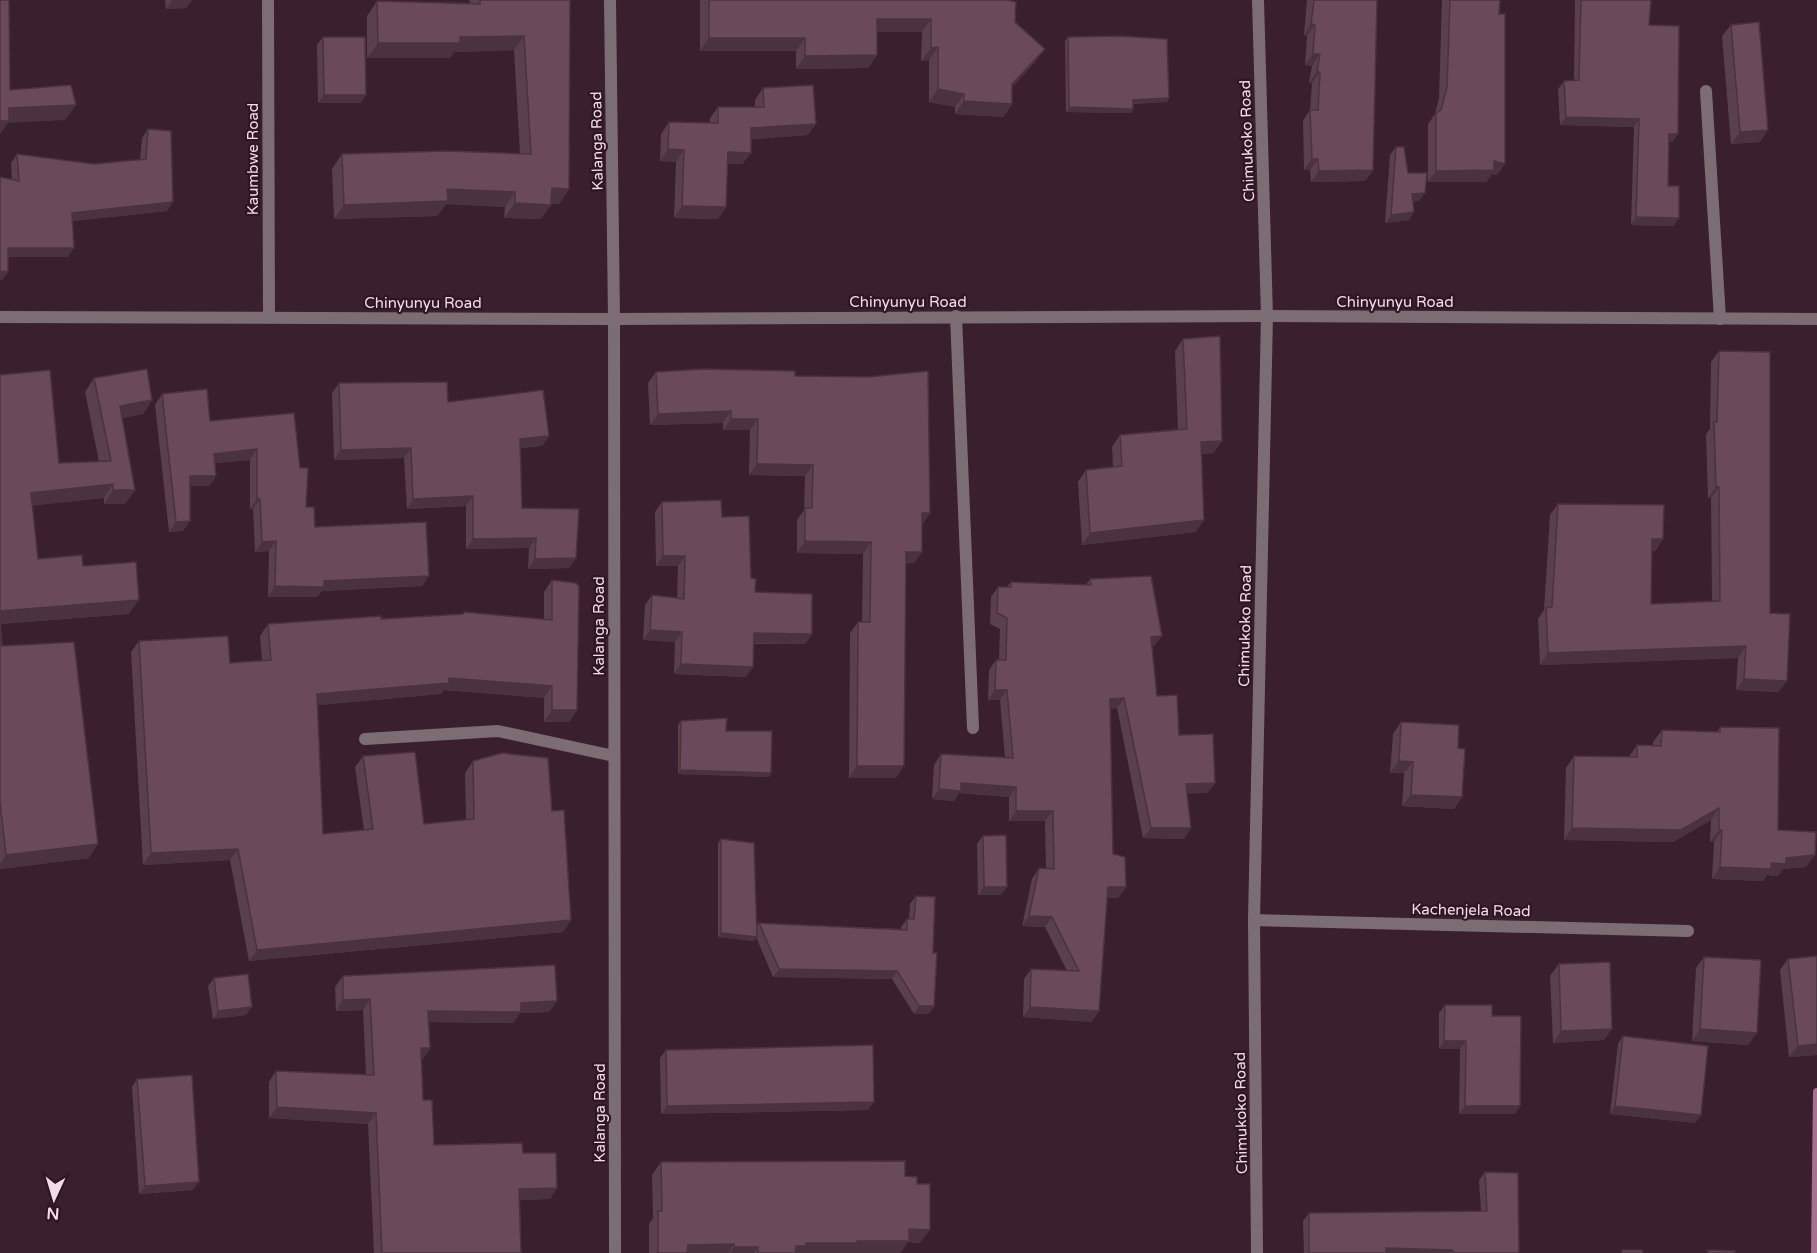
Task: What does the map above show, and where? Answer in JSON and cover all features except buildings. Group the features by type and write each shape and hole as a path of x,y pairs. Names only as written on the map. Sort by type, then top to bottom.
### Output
{"street":[{"name":"Kaumbwe Road","path":"268,0 269,317"},
{"name":"Kalanga Road","path":"610,0 614,319 615,1253"},
{"name":"Chimukoko Road","path":"1257,1253 1254,920 1267,316 1258,0"},
{"path":"1706,91 1720,319"},
{"path":"956,316 973,728"},
{"name":"Chinyunyu Road","path":"0,317 614,319 1267,316 1817,319"},
{"path":"365,739 498,731 614,756"},
{"name":"Kachenjela Road","path":"1254,920 1688,931"}],"waterway":[{"path":"1815,1253 1817,1092"}]}
